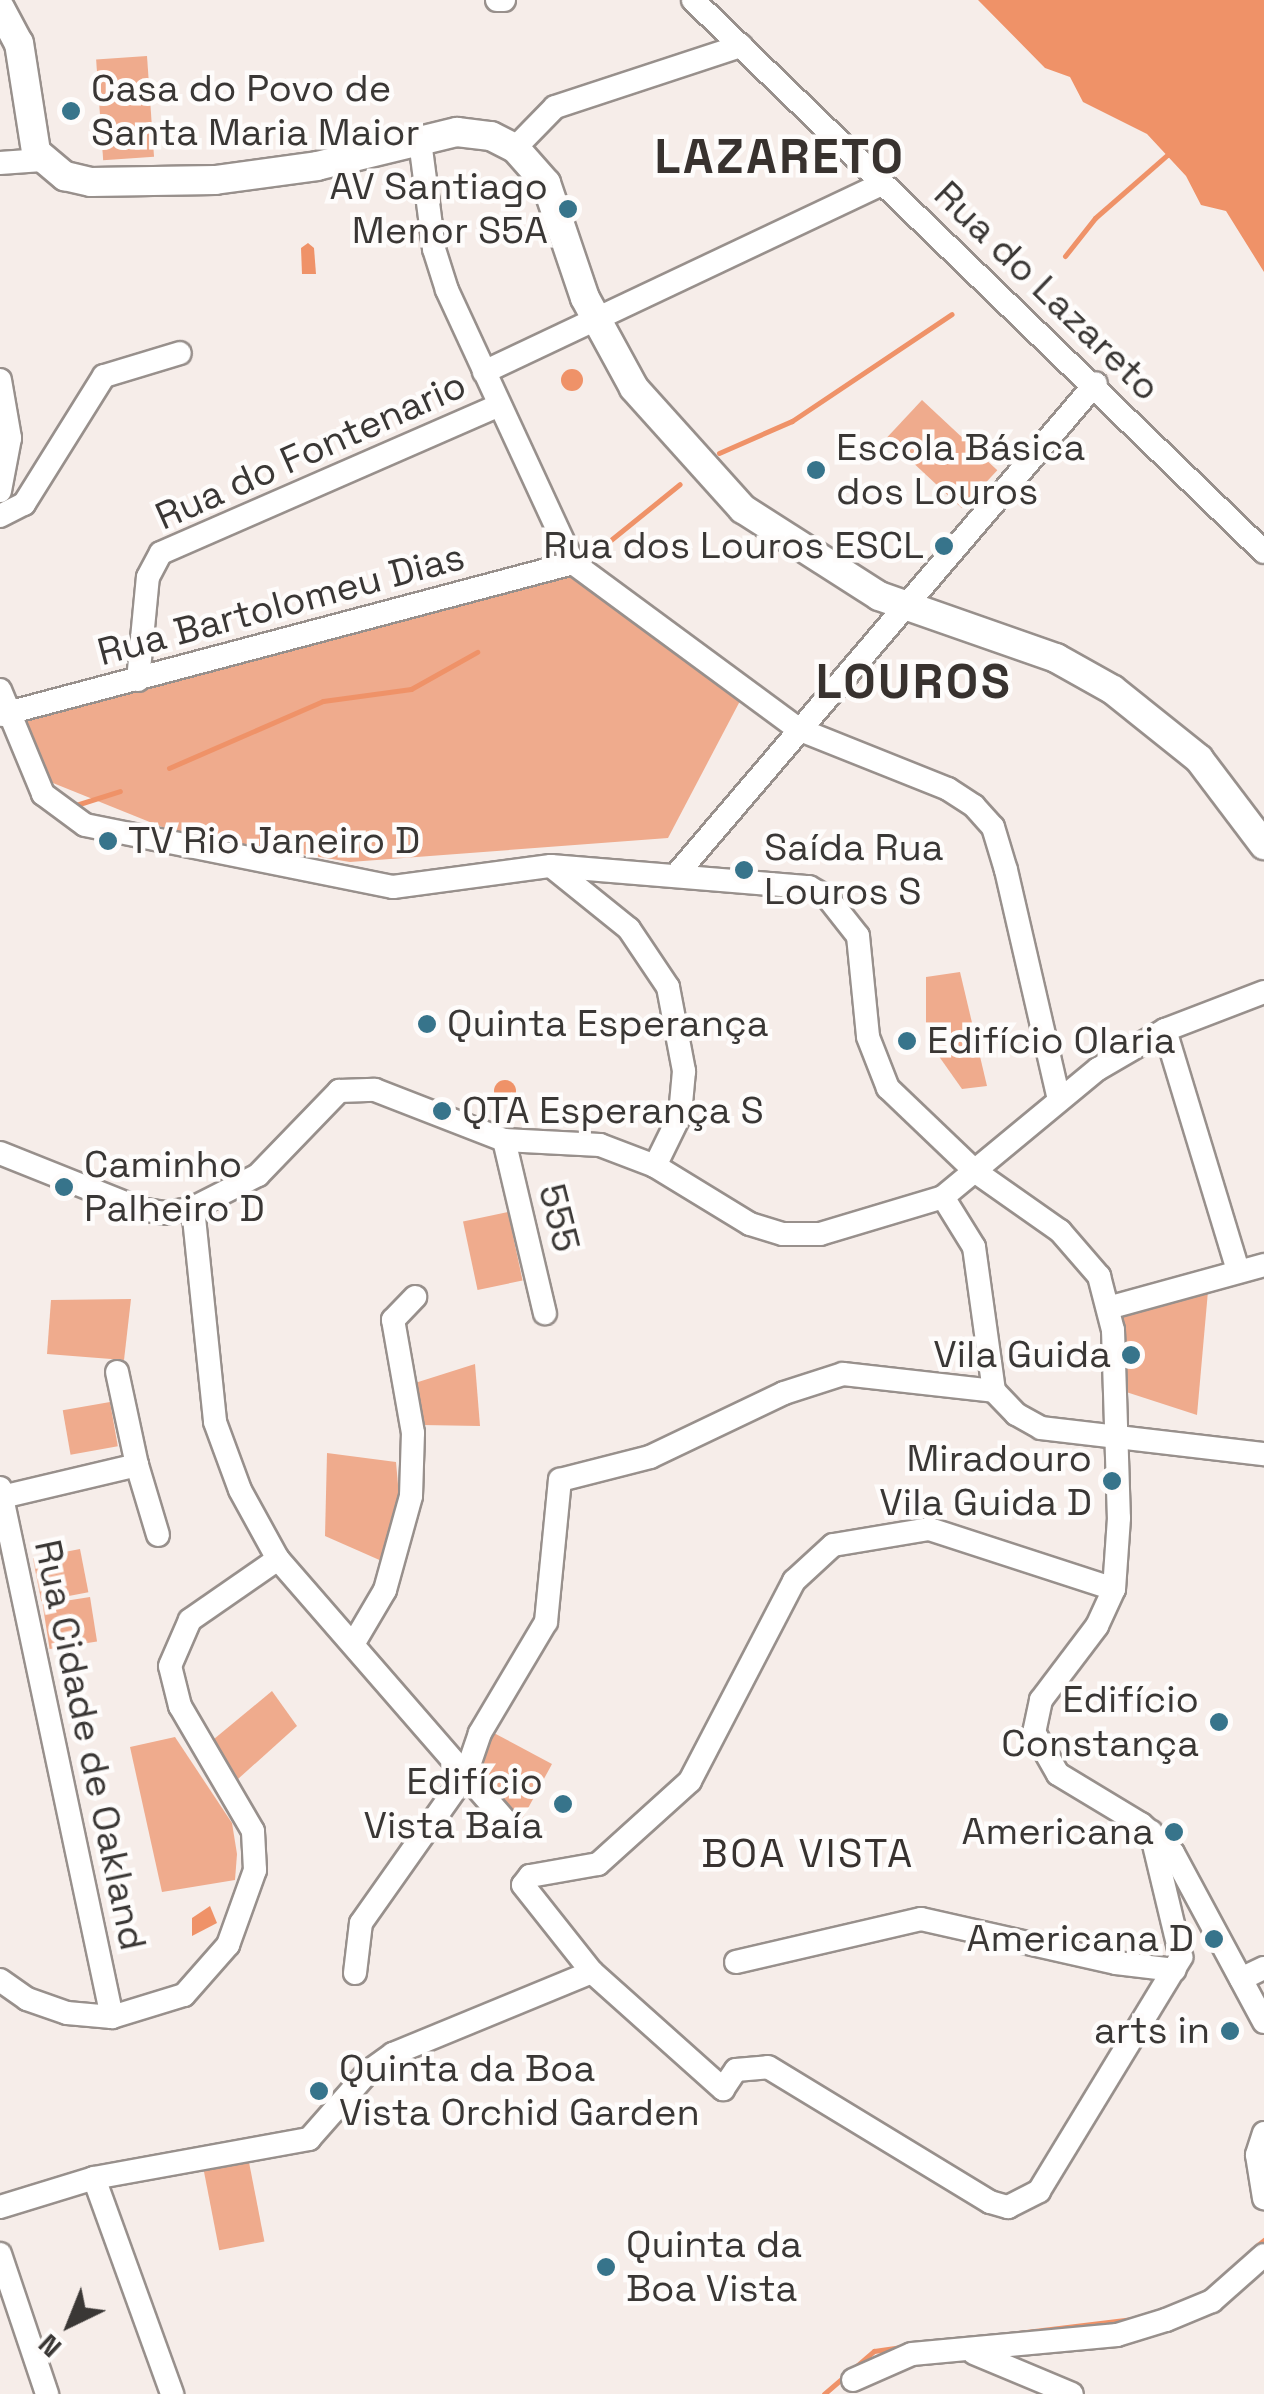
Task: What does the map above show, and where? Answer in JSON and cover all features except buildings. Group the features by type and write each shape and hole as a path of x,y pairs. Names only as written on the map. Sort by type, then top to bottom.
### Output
{"main road":[{"path":"0,8 19,43 32,142 42,160 65,176 91,182 216,180 478,133 516,148 546,183 598,323 660,422 743,509 816,562 904,608 1056,658 1128,700 1199,759 1264,845"}],"street":[{"name":"Rua do Lazareto","path":"694,0 1096,383 1264,552"},
{"path":"516,148 554,107 741,46"},
{"path":"420,142 434,250 498,406 573,563 798,729 948,788 992,827 1058,1098"},
{"path":"0,163 42,160"},
{"path":"484,372 598,323 882,182"},
{"path":"0,516 24,504 104,376 180,353"},
{"path":"0,380 4,406 0,490"},
{"path":"677,874 1096,383"},
{"name":"Rua do Fontenario","path":"138,680 148,577 161,553 498,406"},
{"name":"Rua Bartolomeu Dias","path":"3,715 573,563"},
{"path":"0,690 3,715 43,794 85,825 393,888 551,866 809,886 828,898 858,936 868,1037 888,1088 976,1172 1081,1252 1099,1276 1108,1308 1117,1438 1114,1590 1097,1626 1041,1700 1034,1732 1058,1774 1151,1832 1182,1866 1264,2022"},
{"path":"551,866 629,929 668,988 684,1071 680,1115 655,1166"},
{"path":"0,1153 140,1209 193,1208 258,1174 338,1091 375,1090 504,1140 600,1144 655,1166 750,1224 783,1234 852,1229 944,1196 1058,1098 1165,1030 1264,992"},
{"path":"1165,1030 1238,1270"},
{"name":"555","path":"504,1140 546,1313"},
{"path":"944,1196 974,1247 994,1391"},
{"path":"193,1208 216,1422 240,1490 278,1559 355,1640 507,1822"},
{"path":"1108,1308 1264,1265"},
{"path":"355,1640 385,1590 412,1496 414,1433 393,1320 415,1297"},
{"path":"117,1372 158,1535"},
{"path":"355,1973 361,1923 466,1774 480,1733 546,1622 560,1480 650,1457 784,1393 843,1374 994,1391 1040,1428 1264,1454"},
{"path":"1,1492 138,1465"},
{"name":"Rua Cidade de Oakland","path":"1,1492 11,1607 112,2018"},
{"path":"1114,1590 929,1529 847,1541 812,1557 794,1581 690,1780 598,1864 550,1871 525,1880 525,1892 592,1972 724,2089 736,2070 768,2067 990,2202 1008,2207 1040,2191 1175,1970 1183,1948 1151,1832"},
{"path":"0,1980 27,1999 67,2013 112,2018 184,1995 228,1946 247,1904 255,1870 253,1831 180,1706 170,1666 190,1620 278,1559"},
{"path":"736,1962 921,1919 1116,1964 1175,1970"},
{"path":"1241,1978 1264,1968"},
{"path":"0,2207 94,2178 309,2139 393,2054 592,1972"},
{"path":"1264,2133 1257,2155 1264,2198"},
{"path":"94,2178 172,2394"},
{"path":"0,2254 47,2394"},
{"path":"853,2380 896,2357 1116,2334 1212,2301 1264,2254"},
{"path":"961,2349 1072,2394"}],"shaded area":[{"path":"978,0 1264,0 1264,272 1226,211 1201,205 1186,176 1147,134 1083,102 1070,77 1045,68"},
{"path":"147,56 154,157 103,160 96,60"},
{"path":"308,243 314,248 316,274 302,274 301,248"},
{"path":"568,369 576,369 583,380 576,391 568,391 561,384 561,376"},
{"path":"922,400 997,470 962,508 887,438"},
{"path":"574,573 740,701 668,838 350,862 177,833 48,781 17,716"},
{"path":"960,972 987,1086 962,1089 926,1038 926,977"},
{"path":"505,1080 513,1083 513,1099 505,1102 497,1099 494,1091 497,1083"},
{"path":"508,1212 523,1280 478,1290 463,1222"},
{"path":"1208,1291 1197,1415 1120,1390 1112,1311"},
{"path":"131,1299 124,1360 47,1354 51,1300"},
{"path":"475,1364 480,1426 422,1425 415,1383"},
{"path":"110,1402 118,1446 71,1455 63,1410"},
{"path":"327,1453 396,1462 399,1496 384,1562 325,1536"},
{"path":"80,1549 88,1592 41,1601 33,1558"},
{"path":"90,1597 97,1641 50,1649 43,1605"},
{"path":"272,1691 297,1726 238,1779 214,1739"},
{"path":"492,1732 552,1764 520,1823 491,1799 476,1773"},
{"path":"175,1737 232,1823 237,1854 235,1880 162,1892 130,1747"},
{"path":"210,1906 217,1923 192,1936 192,1918"},
{"path":"248,2157 264,2241 219,2250 203,2166"}],"waterway":[{"path":"1065,256 1095,218 1167,155"},
{"path":"719,453 792,421 952,314"},
{"path":"591,556 680,484"},
{"path":"169,768 323,701 411,689 477,652"},
{"path":"76,805 120,791"},
{"path":"1252,2250 1264,2240"},
{"path":"1009,2334 1133,2319"},
{"path":"824,2394 874,2351 904,2347"}],"place":[{"name":"Casa do Povo de Santa Maria Maior","path":"71,111"},
{"name":"AV Santiago Menor S5A","path":"568,209"},
{"name":"Escola Básica dos Louros","path":"816,470"},
{"name":"Rua dos Louros ESCL","path":"944,546"},
{"name":"TV Rio Janeiro D","path":"108,841"},
{"name":"Saída Rua Louros S","path":"744,870"},
{"name":"Quinta Esperança","path":"427,1024"},
{"name":"Edifício Olaria","path":"907,1041"},
{"name":"QTA Esperança S","path":"442,1111"},
{"name":"Caminho Palheiro D","path":"64,1187"},
{"name":"Vila Guida","path":"1131,1355"},
{"name":"Miradouro Vila Guida D","path":"1112,1481"},
{"name":"Edifício Constança","path":"1219,1722"},
{"name":"Edifício Vista Baía","path":"563,1804"},
{"name":"Americana","path":"1174,1832"},
{"name":"Americana D","path":"1214,1939"},
{"name":"arts in","path":"1230,2031"},
{"name":"Quinta da Boa Vista Orchid Garden","path":"319,2091"},
{"name":"Quinta da Boa Vista","path":"606,2267"}],"district":[{"name":"LAZARETO","path":"780,157"},
{"name":"LOUROS","path":"914,682"},
{"name":"BOA VISTA","path":"808,1854"}]}
